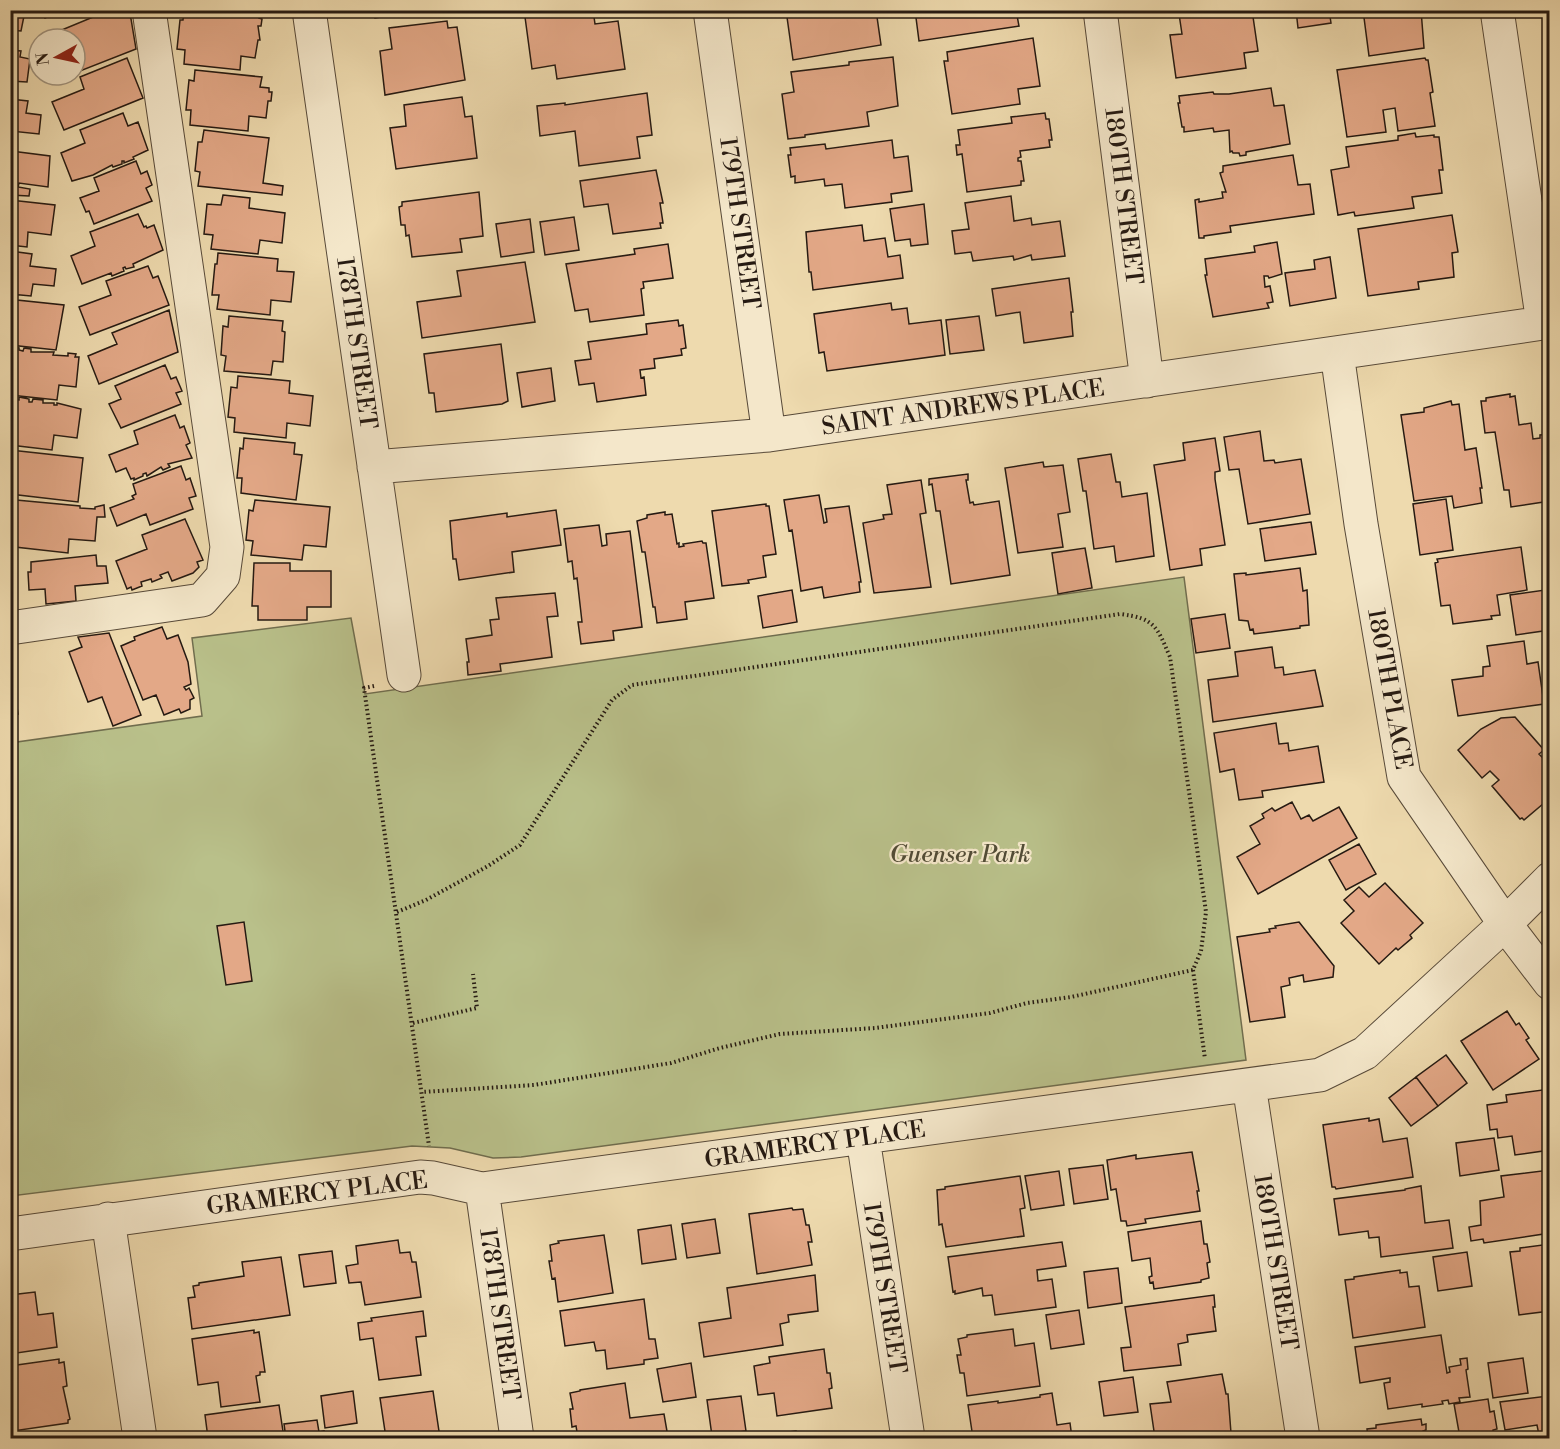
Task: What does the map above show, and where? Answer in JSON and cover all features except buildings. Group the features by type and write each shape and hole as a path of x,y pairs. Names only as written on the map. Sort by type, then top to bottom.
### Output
{"street":[{"path":"11,621 202,600 223,576 227,547 150,10"},
{"name":"178TH STREET","path":"309,10 374,467 390,680"},
{"name":"179TH STREET","path":"710,10 769,435"},
{"name":"180TH STREET","path":"1100,10 1148,381"},
{"path":"1497,10 1546,323"},
{"name":"SAINT ANDREWS PLACE","path":"374,467 769,435 1546,323"},
{"name":"180TH PLACE","path":"1337,353 1361,524 1404,777 1505,924 1550,983"},
{"name":"GRAMERCY PLACE","path":"10,1234 420,1177 482,1189 1320,1075 1365,1053 1505,924 1550,879"},
{"name":"180TH STREET","path":"1249,1085 1303,1438"},
{"name":"179TH STREET","path":"862,1137 908,1438"},
{"name":"178TH STREET","path":"482,1189 517,1438"},
{"path":"108,1219 140,1438"}],"path":[{"path":"397,912 436,895 488,867 520,845 612,700 632,685 1120,614 1139,616 1157,627 1170,657 1206,912 1201,951 1193,970 1206,1068"},
{"path":"390,680 364,688 429,1147"},
{"path":"422,1092 534,1084 659,1065 780,1034 876,1028 990,1013 1027,1003 1071,997 1193,970"},
{"path":"412,1023 477,1008 473,974"}],"green space":[{"name":"Guenser Park","path":"1184,577 1246,1060 521,1157 493,1158 450,1148 412,1146 11,1196 10,743 202,716 192,638 351,618 365,694"}]}
